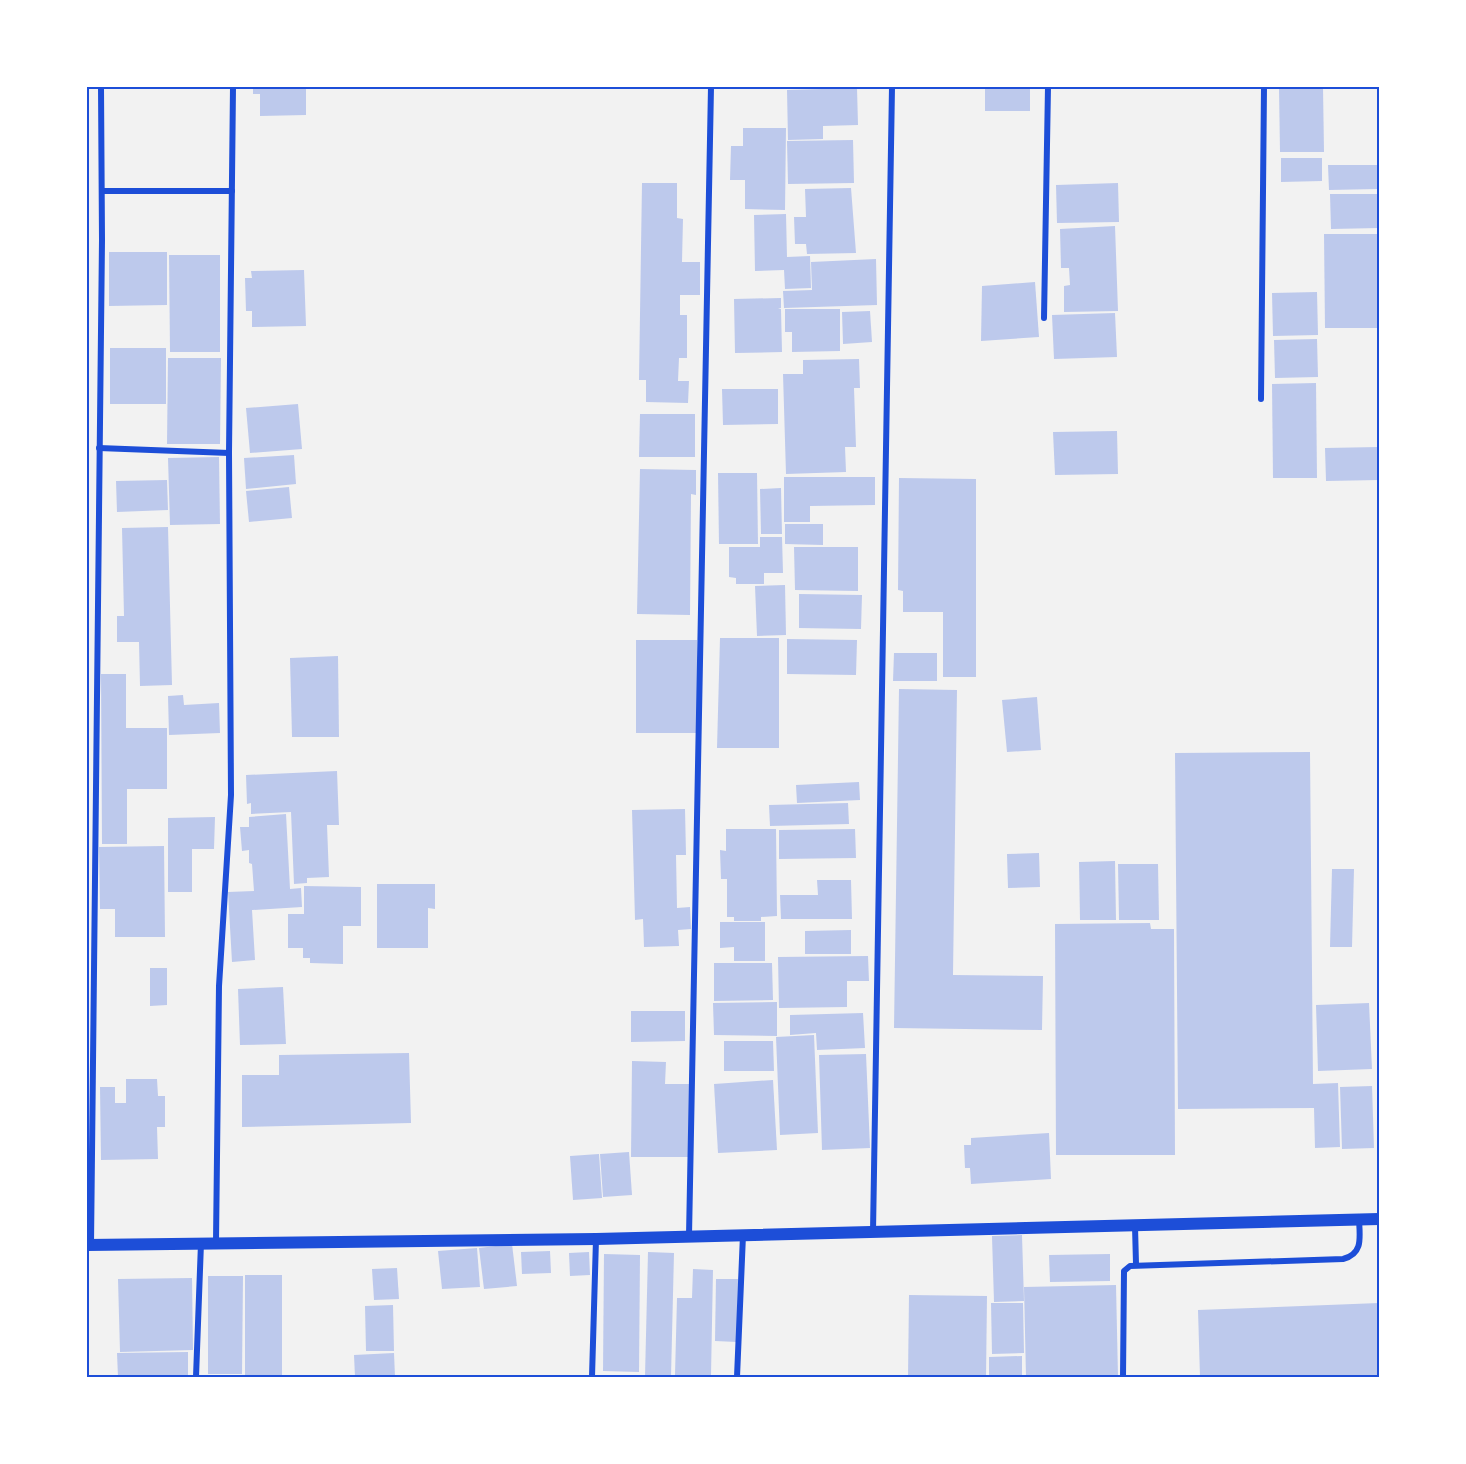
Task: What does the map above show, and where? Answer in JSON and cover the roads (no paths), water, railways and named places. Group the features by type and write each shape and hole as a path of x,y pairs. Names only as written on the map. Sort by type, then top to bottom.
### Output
{"main road":[{"path":"89,1245 596,1239 1379,1219"}],"street":[{"path":"89,1245 102,191 101,87"},
{"path":"216,1242 219,986 231,795 229,453 233,87"},
{"path":"689,1237 711,87"},
{"path":"873,1232 892,87"},
{"path":"1044,318 1048,87"},
{"path":"1261,399 1264,87"},
{"path":"102,191 232,191"},
{"path":"99,448 229,453"},
{"path":"1123,1377 1124,1271 1136,1264 1343,1259 1354,1256 1358,1251 1359,1219"},
{"path":"1135,1225 1136,1264"},
{"path":"736,1377 743,1235"},
{"path":"592,1377 596,1239"},
{"path":"196,1377 201,1243"}]}
